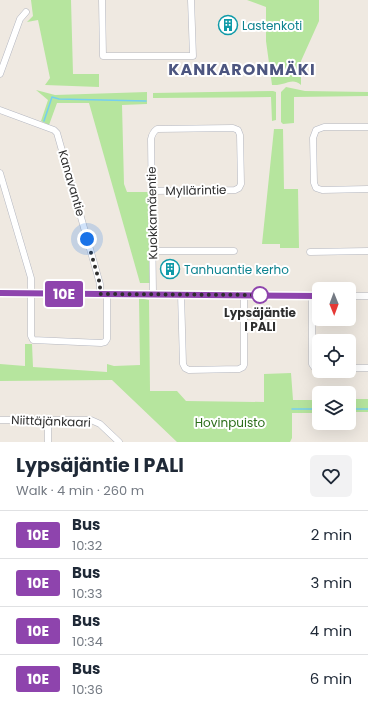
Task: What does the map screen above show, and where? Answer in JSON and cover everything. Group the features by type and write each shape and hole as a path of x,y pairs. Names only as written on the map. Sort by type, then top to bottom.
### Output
{"street":[{"path":"102,0 102,56 193,56 191,0"},
{"path":"0,74 20,19 26,12"},
{"name":"Kanavantie","path":"0,110 54,130 58,133 100,284 100,294"},
{"path":"368,127 324,127 316,130 313,138 314,184 316,188 322,190 368,190"},
{"name":"Myllärintie","path":"152,191 235,190 239,188 241,184 240,134 238,130 233,128 157,129 153,131"},
{"name":"Kuokkamäentie","path":"153,131 151,139 153,294"},
{"path":"0,173 32,278 31,336 33,340 105,342 107,339 107,294"},
{"path":"152,251 234,250"},
{"path":"310,252 368,251"},
{"path":"0,293 312,296"},
{"path":"181,294 183,364 185,368 189,370 239,369 244,365 244,295"},
{"path":"356,296 368,296"},
{"path":"356,368 368,368"},
{"name":"Niittäjänkaari","path":"0,420 94,421 102,426 119,442"},
{"path":"48,420 48,442"}],"green space":[{"path":"31,0 71,0 73,74 99,74 99,87 45,85 50,78 38,20 27,22 33,16"},
{"path":"247,0 319,0 319,21 301,61 301,85 296,82 292,82 272,85 266,41 266,7"},
{"path":"286,87 305,91 368,92 368,96 294,97 294,123 283,124 281,122 281,92"},
{"path":"36,90 55,95 147,92 147,104 122,105 124,184 127,192 149,192 150,283 140,283 89,103 57,103 49,125 41,121 48,100"},
{"path":"276,92 276,120 272,121 271,97 153,98 153,93"},
{"path":"274,129 283,129 284,189 298,189 299,248 280,248 280,244 262,244"},
{"name":"Hovinpuisto","path":"139,298 149,300 150,391 177,391 186,401 264,402 264,374 291,373 293,400 312,400 312,413 292,413 292,438 290,442 177,442 112,380 0,381 0,364 25,366 25,344 32,344 33,367 107,372 107,364 114,366 140,365"},
{"path":"356,399 368,399 368,412 356,412"}],"waterway":[{"path":"44,121 52,97 59,99 146,101"},
{"path":"292,409 312,409"},
{"path":"356,409 368,409"}],"bus line":[{"name":"10E","path":"0,293 312,296"}],"place":[{"name":"Lastenkoti","path":"228,25"},
{"name":"Tanhuantie kerho","path":"170,269"},
{"name":"Lypsäjäntie I PALI","path":"260,295"}],"district":[{"name":"KANKARONMÄKI","path":"242,69"}],"route":[{"path":"87,239 100,284 100,294 260,295"}]}
